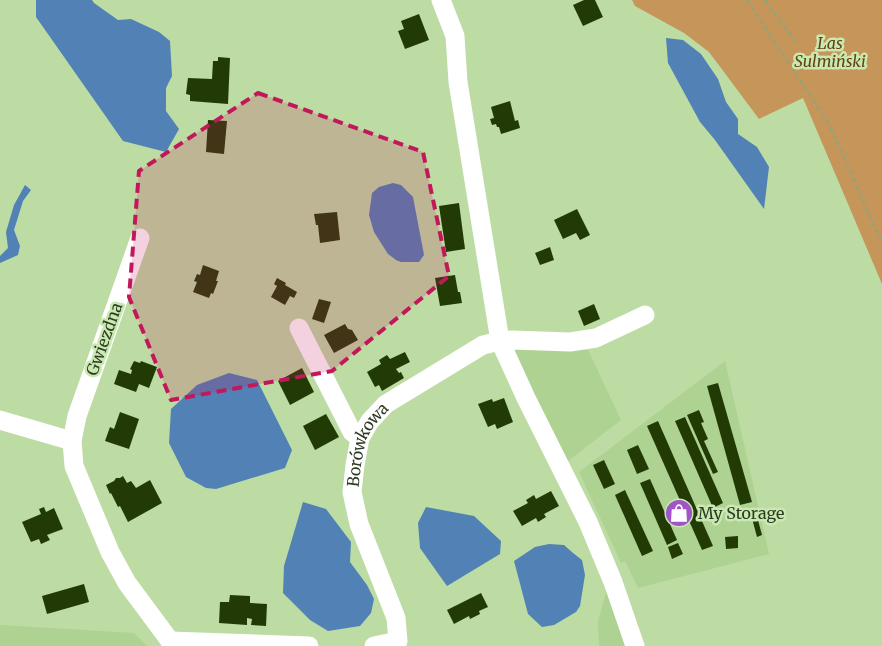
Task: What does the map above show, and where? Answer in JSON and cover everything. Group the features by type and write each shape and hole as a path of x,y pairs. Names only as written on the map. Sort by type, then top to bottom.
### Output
{"street":[{"path":"441,0 454,36 458,82 500,341 526,398 588,522 613,582 635,646"},
{"name":"Gwiezdna","path":"72,441 77,416 140,238"},
{"name":"Borówkowa","path":"374,646 398,641 396,618 360,524 352,492 354,465 360,438 370,421 386,404 483,345 500,341 570,342 596,338 645,315"},
{"path":"299,328 352,432 360,438"},
{"path":"0,420 72,441 74,466 110,552 127,583 169,643 309,646"}],"path":[{"path":"747,0 829,124 882,243"},
{"path":"764,0 798,45"}],"highlighted area":[{"path":"258,93 423,152 449,276 332,371 171,400 129,297 139,171"}],"shaded area":[{"path":"509,348 588,350 621,420 564,464"},
{"name":"My Storage","path":"725,361 769,554 638,588 625,561 621,563 579,472"},
{"path":"608,586 628,646 599,646 598,621"},
{"path":"0,625 134,633 147,646 0,646"}],"green space":[{"name":"Las Sulmiński","path":"632,0 882,0 882,284 803,98 759,119 709,52 684,33 635,6"}],"water":[{"path":"36,0 92,0 118,20 131,19 159,32 170,41 172,76 166,88 166,111 179,129 166,152 123,141 36,17"},
{"path":"666,38 683,40 701,54 718,79 726,102 738,119 738,134 757,147 769,167 764,209 700,122 668,63"},
{"path":"393,183 401,185 413,197 424,255 419,262 401,262 396,260 388,254 374,232 369,215 372,193 379,187"},
{"path":"25,185 31,190 23,201 14,230 20,246 18,255 0,263 0,256 8,248 6,232 14,205"},
{"path":"229,373 257,380 292,450 285,468 216,489 206,488 186,477 169,443 171,409 197,385"},
{"path":"303,502 326,509 351,542 350,562 367,585 374,599 371,613 360,626 328,631 310,620 283,593 284,566"},
{"path":"426,507 474,516 501,541 500,554 447,586 420,548 418,523"},
{"path":"549,544 564,545 582,560 585,575 580,606 576,612 554,625 542,627 528,614 514,561 535,547"}],"building":[{"path":"584,0 595,0 603,17 583,26 573,5"},
{"path":"419,14 429,40 405,49 398,31 404,29 401,21"},
{"path":"218,57 230,58 228,104 190,101 190,95 186,94 188,78 212,79 213,61 218,61"},
{"path":"510,101 515,121 518,120 520,128 501,134 496,124 492,125 490,119 494,118 491,107"},
{"path":"208,120 227,121 224,154 206,152"},
{"path":"459,203 465,249 446,252 439,206"},
{"path":"577,209 590,235 580,240 576,233 563,239 554,220"},
{"path":"337,212 340,240 320,243 318,225 316,225 314,214"},
{"path":"550,247 554,260 540,265 535,253"},
{"path":"203,265 219,271 216,281 218,281 213,294 211,293 209,298 193,292 197,282 194,281 197,274 200,275"},
{"path":"455,275 462,303 440,306 435,278"},
{"path":"277,278 297,292 294,298 290,296 285,305 271,297 277,286 274,284"},
{"path":"319,299 331,302 324,323 312,319"},
{"path":"594,304 600,319 584,326 578,311"},
{"path":"345,324 348,329 352,330 358,340 334,353 324,335"},
{"path":"405,352 410,362 396,369 399,373 401,372 404,378 382,391 379,385 375,387 367,372 381,364 379,360 387,355 390,359"},
{"path":"134,361 140,363 141,361 157,367 149,388 139,384 136,392 114,384 119,370 131,374 132,370 130,369"},
{"path":"302,368 314,392 290,405 278,381"},
{"path":"718,383 752,502 740,505 707,386"},
{"path":"504,398 513,422 497,429 495,424 488,427 478,404 492,399 493,402"},
{"path":"699,410 704,422 701,423 708,439 704,441 718,472 713,474 687,415"},
{"path":"120,412 139,419 129,449 105,441 110,427 114,429"},
{"path":"326,414 339,437 315,450 303,426"},
{"path":"685,417 723,503 713,508 675,421"},
{"path":"658,421 713,546 702,550 647,426"},
{"path":"638,445 649,469 637,474 627,450"},
{"path":"604,460 615,484 604,489 593,465"},
{"path":"123,476 127,483 131,481 136,488 150,480 162,503 128,522 106,485 116,478"},
{"path":"650,479 677,540 667,545 640,483"},
{"path":"625,490 653,551 642,556 615,495"},
{"path":"551,491 559,506 544,514 546,517 538,522 536,518 522,526 513,511 528,503 526,500 534,495 536,499"},
{"path":"44,507 46,512 54,508 63,529 47,535 50,540 41,544 39,539 31,542 22,522 41,514 39,509"},
{"path":"755,509 762,535 757,537 750,511"},
{"path":"738,536 738,548 726,549 725,537"},
{"path":"678,543 683,554 672,559 668,547"},
{"path":"84,584 89,602 47,614 42,596"},
{"path":"481,593 488,607 479,611 480,614 470,619 469,616 454,624 447,610"},
{"path":"230,595 250,596 250,603 267,604 266,626 251,625 252,619 247,618 247,625 219,623 220,602 229,602"}],"place":[{"name":"My Storage","path":"679,513"}]}
